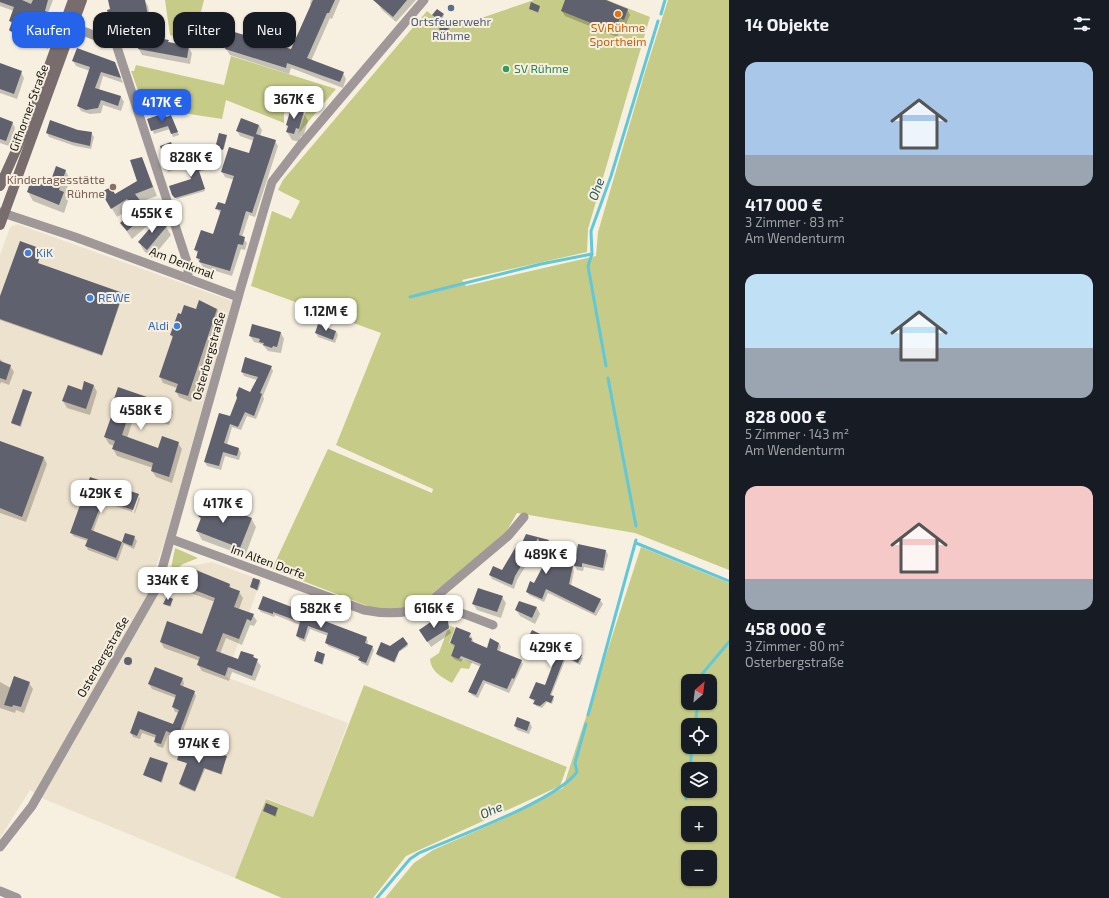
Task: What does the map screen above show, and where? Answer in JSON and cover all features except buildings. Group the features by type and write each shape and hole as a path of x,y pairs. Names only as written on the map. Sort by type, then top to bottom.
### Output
{"main road":[{"name":"Gifhorner Straße","path":"0,186 28,124 73,0"},
{"name":"Gifhorner Straße","path":"78,12 82,0"},
{"name":"Gifhorner Straße","path":"0,225 2,212 65,48"}],"street":[{"name":"Osterbergstraße","path":"0,847 32,806 155,590 171,539 265,202 277,174 424,0"},
{"path":"85,32 116,44 188,265 188,277"},
{"name":"Am Denkmal","path":"2,212 188,277 238,297"},
{"name":"Im Alten Dorfe","path":"171,539 364,610 397,613 414,610 426,605 508,536 524,517"},
{"path":"426,605 469,616 492,625"},
{"path":"0,891 17,898"}],"shaded area":[{"path":"17,224 232,301 166,537 154,573 169,580 186,567 212,562 261,580 226,677 348,723 313,817 266,798 235,878 44,799 30,790 0,838 0,255 10,227"}],"green space":[{"path":"165,0 204,0 201,12 173,12 173,36 170,35"},
{"path":"534,0 607,0 650,17 588,229 587,252 462,280 466,286 596,256 598,232 645,72 668,0 729,0 729,570 635,533 517,513 505,534 422,602 410,607 391,610 370,607 272,569 328,449 432,493 433,489 336,445 381,333 251,286 272,211 291,219 300,201 278,190 283,180 427,11 449,29"},
{"path":"231,56 336,89 298,134 306,111 287,105 284,114 284,123 226,100 222,119 144,107 131,71 134,71 136,65 224,85"},
{"path":"641,547 729,583 729,898 385,898 414,863 433,850 501,820 563,788"},
{"path":"175,548 198,558 183,564 170,574"},
{"path":"449,625 455,628 449,643 455,645 451,656 472,662 469,669 461,668 452,683 435,671 432,667 430,659 439,653 447,631 450,629"},
{"path":"364,685 567,767 560,786 406,856 373,898 282,898 235,878 266,799 313,817"}],"waterway":[{"name":"Ohe","path":"661,14 665,0"},
{"name":"Ohe","path":"606,366 588,266 592,254 591,231 611,176 658,21"},
{"path":"410,297 541,264 592,254"},
{"name":"Ohe","path":"608,378 636,526"},
{"name":"Ohe","path":"588,715 636,540"},
{"path":"636,543 729,581"},
{"path":"702,674 729,642"},
{"path":"696,718 697,710"},
{"name":"Ohe","path":"377,898 410,859 419,853 504,817 549,795 566,783 577,772 575,763 586,724"},
{"path":"691,754 691,762"}],"place":[{"name":"Ortsfeuerwehr Rühme","path":"451,8"},
{"name":"SV Rühme Sportheim","path":"618,14"},
{"name":"SV Rühme","path":"506,69"},
{"name":"Kindertagesstätte Rühme","path":"113,187"},
{"name":"KiK","path":"28,253"},
{"name":"REWE","path":"90,298"},
{"name":"Aldi","path":"177,326"}]}
